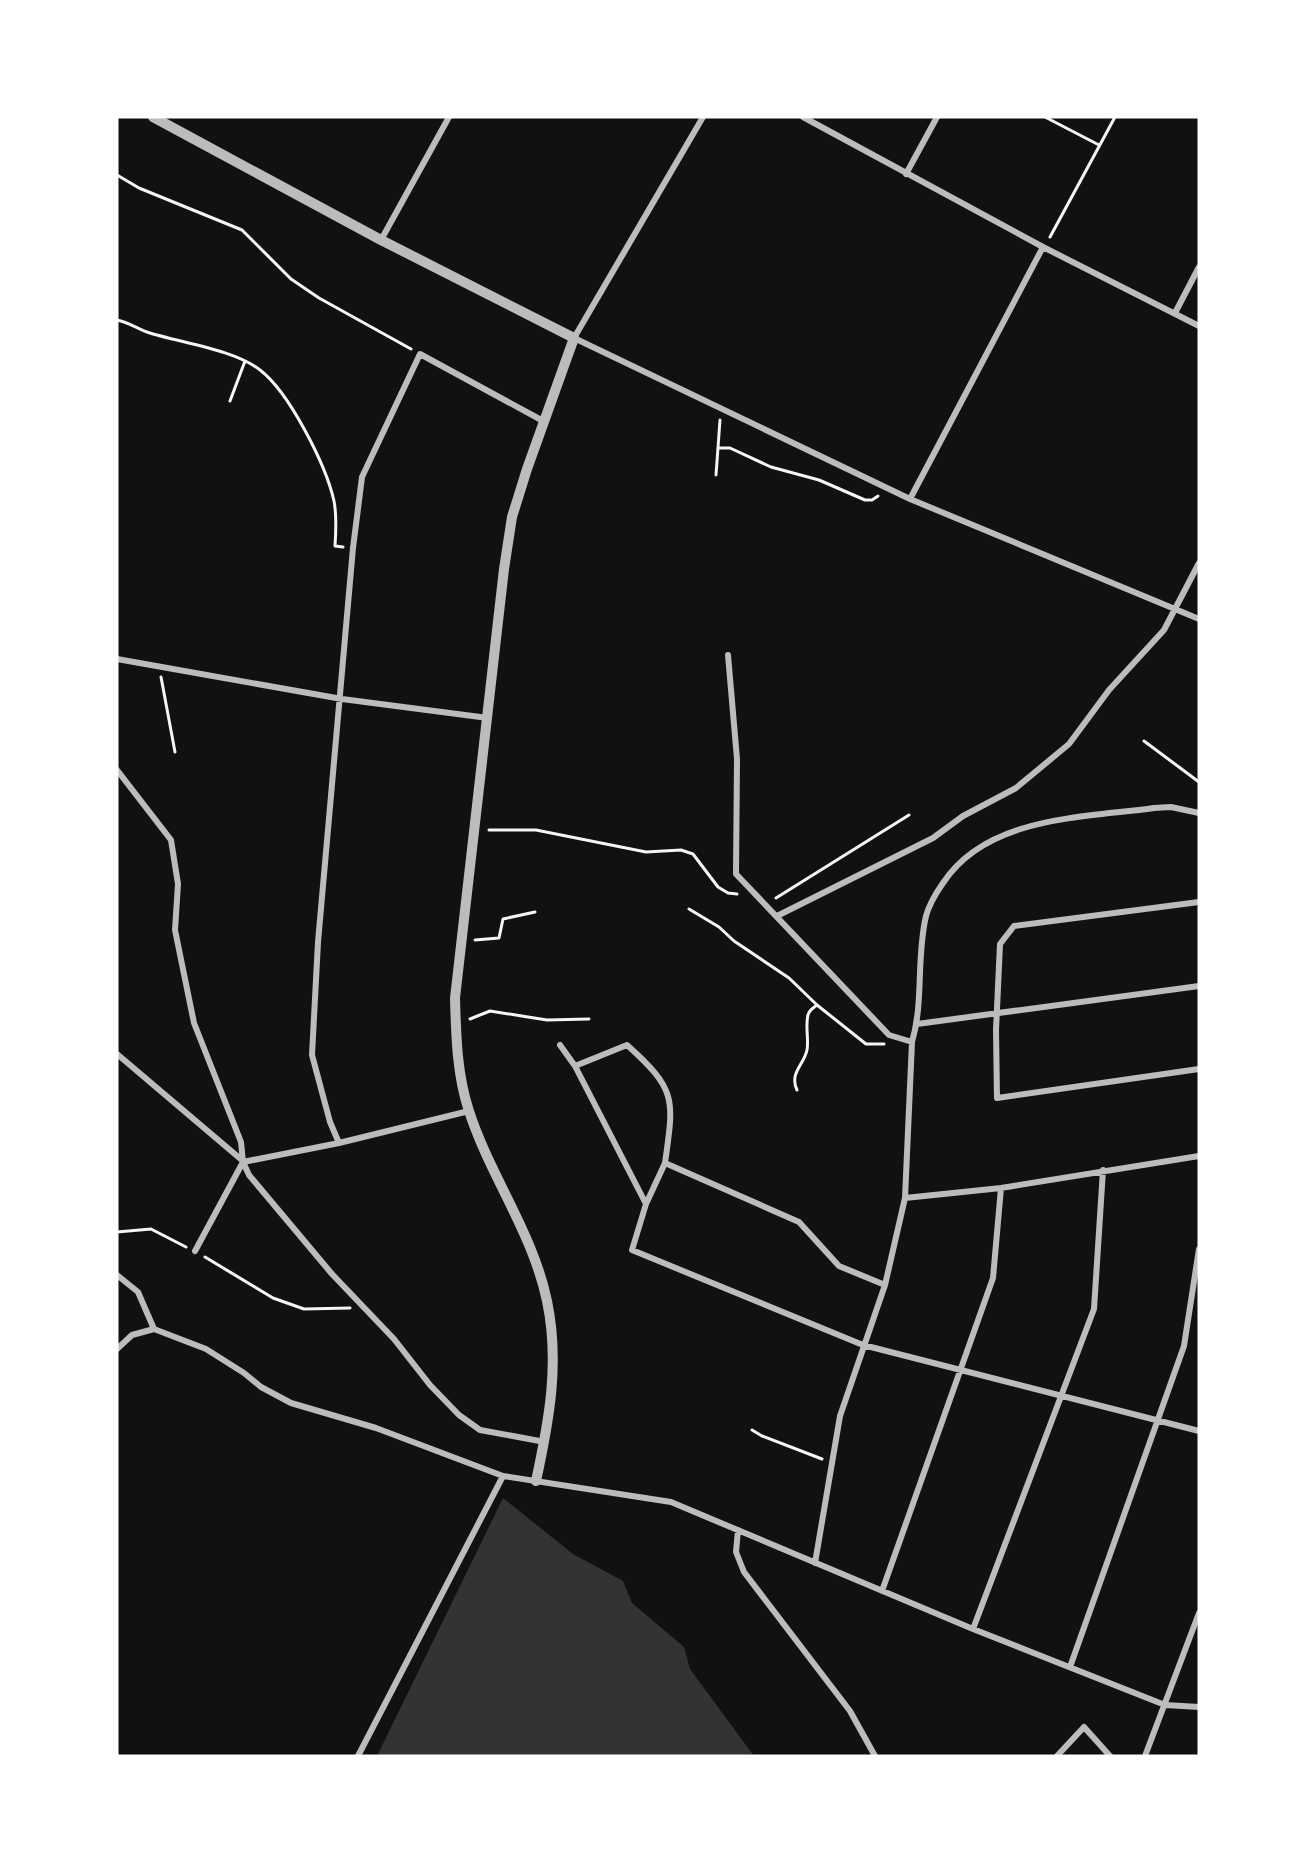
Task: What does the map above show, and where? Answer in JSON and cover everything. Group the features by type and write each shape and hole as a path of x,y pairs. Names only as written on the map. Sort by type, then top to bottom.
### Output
{"street":[{"path":"153,117 381,240 574,338 723,410 910,499 1199,619"},
{"path":"381,240 449,117"},
{"path":"536,1481 550,1417 554,1363 547,1300 531,1250 469,1111 457,1055 456,1020 462,940 504,569 512,518 574,338 703,117"},
{"path":"803,117 1043,247 1199,326"},
{"path":"906,174 937,117"},
{"path":"910,499 1043,247"},
{"path":"1175,313 1199,267"},
{"path":"339,1143 312,1055 327,829 342,699 353,548 362,477 420,354 545,422"},
{"path":"777,916 933,838 963,816 1016,788 1069,744 1109,690 1164,630 1173,608 1199,562"},
{"path":"728,655 737,759 736,874 889,1035 912,1042"},
{"path":"117,659 342,699 488,718"},
{"path":"117,770 171,840 178,884 175,930 179,960 194,1023 241,1142 243,1162 249,1175 332,1274 394,1338 430,1385 473,1425 480,1430 545,1442"},
{"path":"815,1563 840,1416 885,1285 905,1198 912,1042 917,1024 921,940 927,913 951,871 968,855 1006,833 1039,825 1154,808 1171,807 1199,813"},
{"path":"1199,902 1014,926 1000,944 997,1098 1199,1069"},
{"path":"917,1024 1199,986"},
{"path":"560,1044 575,1066 646,1204"},
{"path":"575,1066 627,1045 657,1072 672,1107 665,1163 646,1204 632,1250 863,1346 1199,1431"},
{"path":"117,1054 243,1162"},
{"path":"243,1162 339,1143 469,1111"},
{"path":"905,1198 1001,1188 1199,1155"},
{"path":"195,1251 243,1162"},
{"path":"665,1163 799,1222 839,1266 885,1285"},
{"path":"973,1629 1059,1396 1094,1310 1102,1170"},
{"path":"882,1591 962,1371 993,1278 1001,1188"},
{"path":"1070,1667 1184,1346 1199,1249"},
{"path":"117,1275 138,1292 154,1329"},
{"path":"117,1349 132,1335 154,1329 206,1349 244,1373 261,1387 291,1403 376,1428 503,1476 671,1502 973,1629 1165,1705 1199,1707"},
{"path":"358,1756 503,1476"},
{"path":"738,1530 736,1552 744,1572 850,1711 875,1756"},
{"path":"1145,1756 1199,1613"},
{"path":"1056,1756 1084,1727 1110,1756"}],"path":[{"path":"1045,117 1100,145"},
{"path":"1043,247 1115,117"},
{"path":"117,175 139,188 242,230 291,279 319,298 420,354"},
{"path":"117,320 146,332 245,361 273,381 308,437 333,499 335,546 353,548"},
{"path":"230,401 245,361"},
{"path":"716,475 720,414 723,410"},
{"path":"718,448 730,448 771,467 819,480 865,500 877,497 884,486"},
{"path":"162,668 160,675 175,752"},
{"path":"1144,741 1199,782"},
{"path":"766,904 909,815"},
{"path":"475,830 536,830 646,852 681,850 693,854 718,887 728,893 743,894 751,890"},
{"path":"689,909 719,927 734,941 789,978 817,1005 866,1044 886,1044 889,1035"},
{"path":"462,940 490,941 498,938 503,919 535,912"},
{"path":"797,1090 794,1083 795,1073 807,1053 808,1015 811,1008 817,1005"},
{"path":"456,1020 473,1019 490,1011 548,1020 589,1019"},
{"path":"117,1232 151,1229 195,1251 273,1298 304,1310 358,1308 363,1305"},
{"path":"752,1430 832,1463"}],"shaded area":[{"path":"503,1498 573,1554 623,1581 632,1603 684,1647 690,1669 754,1756 377,1756"}]}
